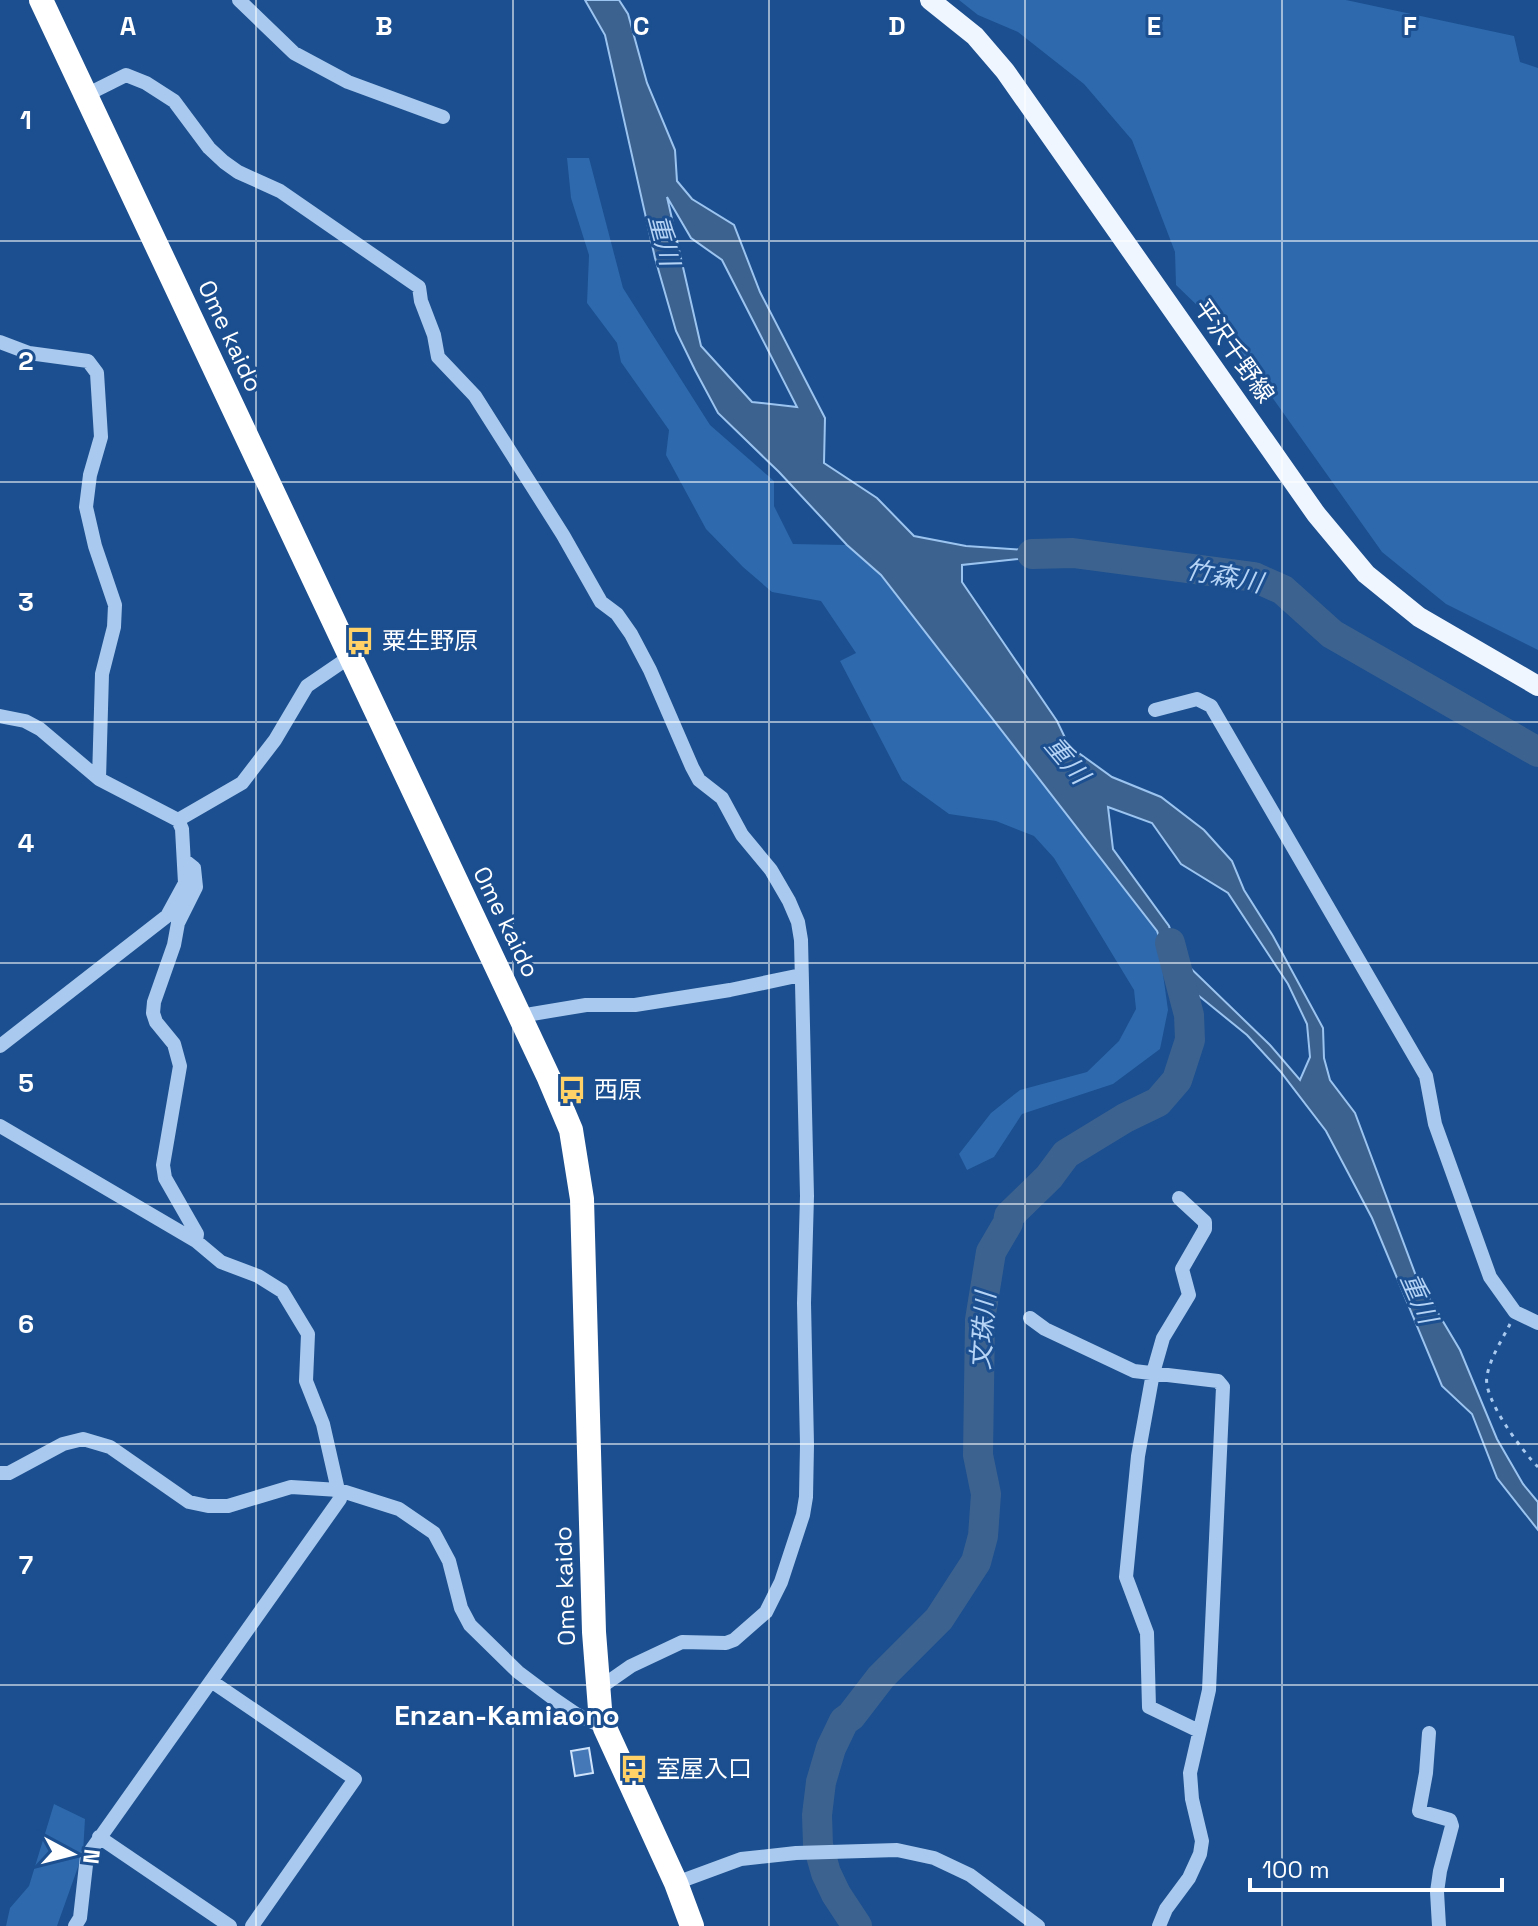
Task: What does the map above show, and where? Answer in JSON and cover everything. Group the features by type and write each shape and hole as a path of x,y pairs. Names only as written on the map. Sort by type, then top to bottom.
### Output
{"highway":[{"name":"Ome kaido","path":"41,0 571,1130 582,1199 598,1689 605,1728 676,1883 692,1926"}],"main road":[{"name":"平沢千野線","path":"930,0 975,36 1005,71 1316,514 1366,574 1419,617 1538,686"}],"street":[{"path":"239,0 294,53 348,82 443,117"},
{"path":"86,95 126,75 146,83 174,101 209,148 224,162 238,172 280,191 419,287 438,357 475,396 563,535 601,602 617,614 631,634 699,780 722,798 742,835 771,870 789,901 799,931 805,1038 803,1096 807,1196 804,1334 807,1471 803,1515 781,1582 766,1612 734,1640 726,1643 682,1642 631,1666 598,1689"},
{"path":"0,342 29,353 88,361 97,373 101,437 90,475 86,507 95,546 115,605 114,627 102,674 99,779"},
{"path":"178,820 242,783 275,740 307,686 351,656"},
{"path":"1155,710 1197,699 1211,706 1426,1076 1435,1124 1490,1277 1515,1312 1538,1323"},
{"path":"0,716 25,721 40,729 99,779 178,820 182,829 185,883 167,916 0,1046"},
{"path":"184,860 194,868 196,887 178,923 153,1013 156,1022 174,1044 180,1066 163,1165 165,1178 197,1234 196,1241"},
{"path":"520,1016 586,1005 648,1003 801,975"},
{"path":"0,1126 196,1241 221,1262 258,1276 282,1291 308,1334 306,1381 323,1424 340,1499 87,1856 80,1918 75,1926"},
{"path":"1179,1198 1205,1222 1205,1229 1182,1269 1189,1295 1163,1338 1153,1373 1138,1456 1126,1577 1147,1633 1149,1707 1199,1731"},
{"path":"1030,1318 1045,1329 1134,1371 1218,1381 1223,1387 1209,1690 1190,1773 1192,1799 1202,1841 1200,1854 1189,1878 1166,1909 1159,1926"},
{"path":"0,1473 9,1473 63,1444 83,1439 110,1447 189,1502 228,1506 291,1487 339,1490 399,1509 434,1533 449,1561 461,1608 470,1625 518,1672 576,1714 605,1728"},
{"path":"211,1681 355,1779 252,1926"},
{"path":"1429,1733 1419,1811 1450,1820 1452,1826 1437,1892 1439,1926"},
{"path":"99,1837 230,1926"},
{"path":"676,1883 741,1859 796,1853 897,1850 934,1858 970,1875 1038,1926"}],"path":[{"path":"1515,1312 1486,1377 1487,1388 1525,1455 1538,1467"}],"shaded area":[{"path":"959,0 1346,0 1514,36 1520,62 1538,68 1538,650 1446,604 1382,552 1228,335 1176,285 1175,252 1132,140 1084,84 1018,32 978,15"},
{"path":"567,158 589,158 623,288 710,425 774,481 774,506 793,544 847,545 881,575 1157,931 1168,1010 1160,1049 1113,1084 1022,1114 994,1157 967,1170 959,1154 991,1113 1020,1090 1087,1072 1119,1041 1136,1009 1134,990 1054,858 1034,836 996,821 949,814 902,780 840,661 856,653 821,601 772,592 706,529 666,455 669,430 621,362 617,343 587,303 589,255 571,198"},
{"path":"54,1804 85,1819 83,1853 57,1926 6,1926 10,1908 29,1886"}],"water":[{"name":"重川","path":"585,0 619,0 628,14 647,83 675,150 677,181 692,199 734,225 760,292 825,418 824,463 877,498 914,536 966,546 1073,553 962,565 962,582 1057,721 1069,746 1112,777 1161,797 1204,830 1232,861 1244,890 1323,1028 1324,1058 1330,1080 1355,1113 1416,1276 1460,1350 1497,1439 1523,1484 1538,1502 1538,1530 1497,1478 1472,1414 1442,1386 1372,1218 1326,1131 1280,1071 1247,1035 1172,974 1157,931 881,575 847,545 718,413 676,331 655,258 605,35","holes":["667,197 691,238 722,260 797,407 752,402 701,346","1108,807 1152,823 1181,864 1228,893 1288,984 1307,1024 1310,1057 1300,1080 1270,1045 1179,957 1169,926 1113,849"]}],"building":[{"path":"589,1748 593,1773 575,1776 571,1751"}],"waterway":[{"name":"竹森川","path":"1032,554 1073,553 1254,577 1283,590 1332,634 1538,752"},
{"name":"文珠川","path":"857,1926 836,1894 818,1845 817,1815 821,1782 831,1748 844,1721 881,1677 939,1619 976,1562 983,1536 986,1494 978,1455 980,1320 991,1252 1009,1216 1049,1177 1066,1154 1158,1102 1177,1080 1190,1040 1189,1015 1170,943"}],"place":[{"name":"粟生野原","path":"360,641"},
{"name":"西原","path":"572,1090"},
{"name":"室屋入口","path":"634,1769"}],"district":[{"name":"Enzan-Kamiaono","path":"507,1715"}]}
